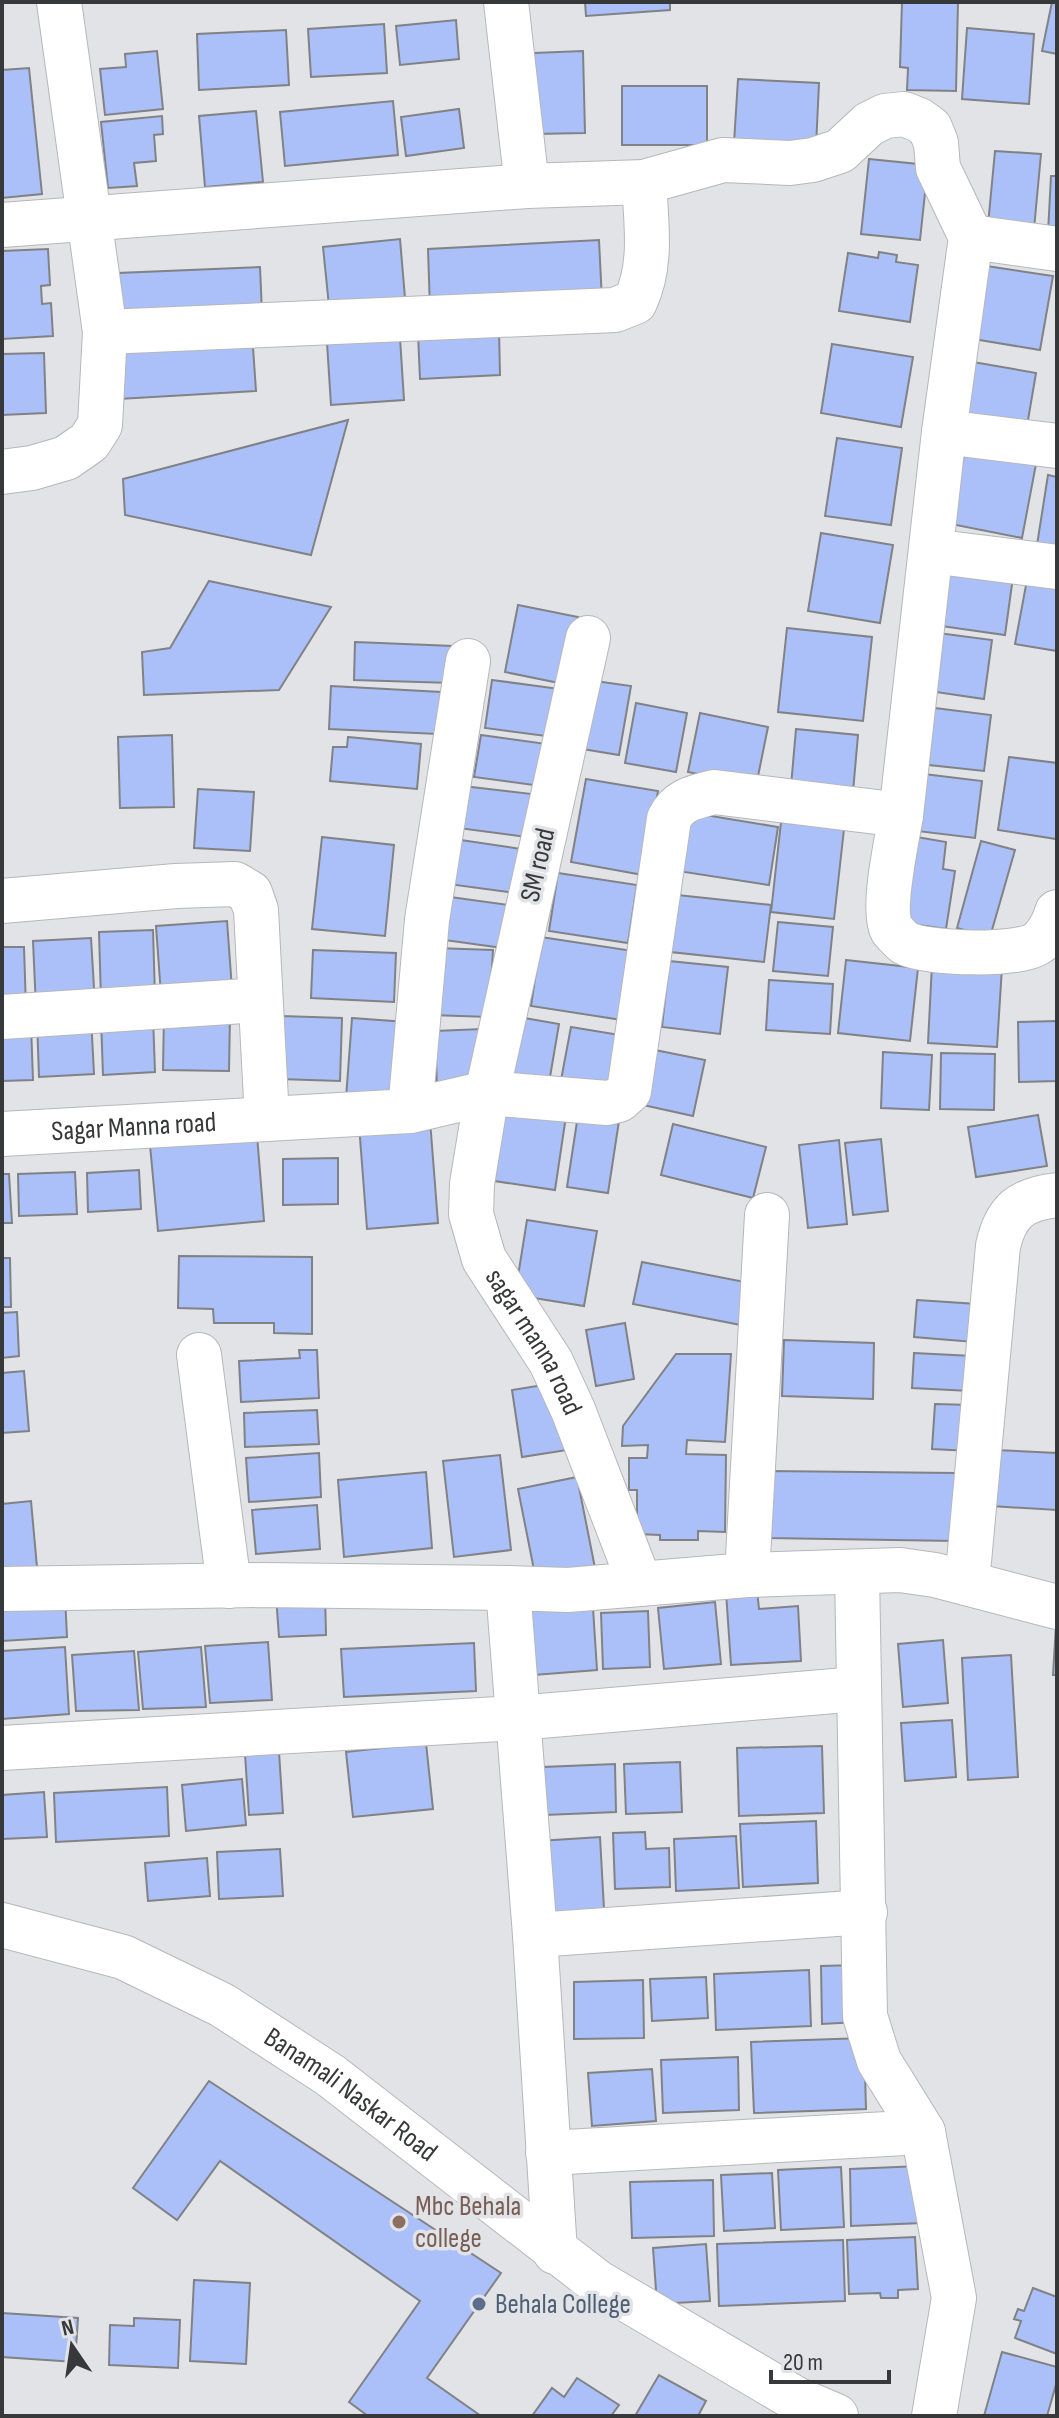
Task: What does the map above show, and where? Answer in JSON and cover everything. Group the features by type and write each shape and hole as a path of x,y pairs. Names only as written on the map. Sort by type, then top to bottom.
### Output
{"street":[{"path":"2,472 32,468 66,458 89,442 100,425 105,332 59,2"},
{"path":"506,2 527,186"},
{"path":"2,225 527,186 644,182 723,160 790,163 813,160 840,151 869,124 885,116 904,114 919,120 930,128 936,143 938,168 971,237 944,432 901,815 887,909 892,929 904,942 924,948 995,953 1037,943 1055,920 1057,912"},
{"path":"105,332 615,310 635,302 644,284 647,255 644,182"},
{"path":"971,237 1057,249"},
{"path":"944,432 1057,446"},
{"path":"931,551 1057,567"},
{"name":"SM road","path":"487,1093 588,638"},
{"path":"410,1111 427,920 468,661"},
{"name":"Sagar Manna road","path":"2,1134 410,1111 487,1093 607,1103 619,1100 629,1091 669,819 674,808 691,798 714,792 901,815"},
{"path":"2,901 235,884 250,893 256,910 267,1119"},
{"path":"2,1017 260,1000"},
{"name":"sagar manna road","path":"487,1093 472,1184 471,1214 476,1237 484,1259 551,1362 573,1410 640,1584"},
{"path":"967,1583 1002,1227 1015,1208 1040,1197 1057,1195"},
{"path":"747,1575 767,1215"},
{"path":"199,1355 229,1586"},
{"path":"2,1589 263,1585 568,1590 747,1575 900,1570 967,1583 1057,1607"},
{"path":"857,1573 865,2016 879,2061 923,2132 954,2298 934,2416"},
{"path":"508,1588 535,1935 555,2252"},
{"path":"2,1748 517,1718 858,1689"},
{"path":"535,1935 865,1912"},
{"name":"Banamali Naskar Road","path":"2,1925 123,1957 222,2005 330,2075 597,2282 798,2407 836,2416"},
{"path":"548,2153 923,2132"}],"building":[{"path":"585,2 670,2 670,10 586,16"},
{"path":"902,2 958,2 956,91 907,90 908,68 900,67"},
{"path":"1052,2 1057,2 1057,54 1042,51"},
{"path":"456,20 459,59 400,65 396,26"},
{"path":"384,24 387,73 311,77 308,29"},
{"path":"967,28 1034,34 1029,104 962,99"},
{"path":"286,30 289,85 199,90 197,34"},
{"path":"157,51 163,109 105,115 100,69 126,67 125,54"},
{"path":"583,51 585,133 535,134 534,53"},
{"path":"29,68 42,194 2,198 2,70"},
{"path":"738,79 819,83 816,147 734,143"},
{"path":"622,86 707,86 707,145 622,145"},
{"path":"393,101 398,155 285,166 280,112"},
{"path":"459,109 464,148 406,156 401,117"},
{"path":"256,111 263,182 205,187 199,116"},
{"path":"162,116 163,134 154,135 156,161 134,163 137,186 108,188 101,122"},
{"path":"995,151 1041,154 1034,229 988,225"},
{"path":"869,159 928,165 920,240 861,234"},
{"path":"1051,176 1057,176 1057,234 1048,233"},
{"path":"400,239 405,298 329,306 323,247"},
{"path":"599,240 602,301 430,309 428,249"},
{"path":"48,249 50,285 41,286 42,304 51,303 53,336 2,339 2,251"},
{"path":"879,252 897,255 896,262 918,265 910,322 839,311 848,253 878,258"},
{"path":"980,265 1053,276 1040,350 967,338"},
{"path":"260,267 262,313 120,320 118,273"},
{"path":"499,330 500,375 420,379 418,334"},
{"path":"252,333 256,391 119,399 115,341"},
{"path":"400,338 404,400 331,405 327,343"},
{"path":"832,344 913,357 901,427 821,413"},
{"path":"44,353 46,413 2,415 2,354"},
{"path":"973,362 1036,373 1026,432 962,420"},
{"path":"348,420 311,555 125,515 123,479"},
{"path":"837,438 902,448 891,525 825,516"},
{"path":"965,449 1036,464 1022,538 951,524"},
{"path":"1048,475 1057,477 1057,548 1037,545"},
{"path":"821,533 893,545 880,623 808,611"},
{"path":"942,567 1013,577 1005,635 934,625"},
{"path":"1027,580 1057,585 1057,651 1015,644"},
{"path":"209,581 331,607 279,690 144,695 142,652 170,648"},
{"path":"518,605 578,617 564,684 505,672"},
{"path":"787,628 872,637 863,721 778,712"},
{"path":"938,633 992,640 984,699 929,691"},
{"path":"355,642 453,646 452,683 354,680"},
{"path":"492,680 560,689 553,737 485,728"},
{"path":"588,680 631,686 619,755 576,748"},
{"path":"331,686 441,692 438,734 329,729"},
{"path":"636,703 687,713 676,772 625,763"},
{"path":"927,707 991,715 984,771 920,764"},
{"path":"700,713 768,727 756,786 688,772"},
{"path":"796,729 858,735 853,792 791,786"},
{"path":"172,735 174,807 120,808 118,737"},
{"path":"481,735 554,745 548,787 474,777"},
{"path":"348,737 421,744 417,789 330,781 333,747 347,747"},
{"path":"1009,757 1057,763 1056,839 998,830"},
{"path":"924,774 982,781 975,838 917,831"},
{"path":"586,779 658,791 643,875 571,862"},
{"path":"463,786 540,795 534,838 458,828"},
{"path":"198,789 254,792 250,851 194,848"},
{"path":"687,812 778,827 769,885 678,871"},
{"path":"781,822 844,829 834,919 771,912"},
{"path":"911,836 946,842 943,869 955,871 946,929 898,922"},
{"path":"322,837 394,845 385,936 312,929"},
{"path":"454,839 521,849 515,893 448,884"},
{"path":"981,841 1015,850 990,937 957,928"},
{"path":"558,873 637,885 628,943 549,931"},
{"path":"668,894 771,905 764,962 661,951"},
{"path":"443,896 509,905 503,948 437,939"},
{"path":"227,921 232,989 161,995 156,926"},
{"path":"778,922 833,927 828,976 773,971"},
{"path":"153,930 155,997 101,999 99,932"},
{"path":"541,937 633,951 622,1020 531,1006"},
{"path":"91,938 95,1004 36,1008 33,941"},
{"path":"2,947 24,947 26,1008 2,1009"},
{"path":"435,948 493,950 489,1017 431,1015"},
{"path":"313,950 396,953 394,1002 311,998"},
{"path":"846,960 918,968 910,1041 838,1033"},
{"path":"669,961 728,967 720,1034 662,1027"},
{"path":"932,964 1002,967 997,1047 928,1043"},
{"path":"769,980 833,984 830,1034 766,1030"},
{"path":"164,1014 230,1016 229,1071 163,1070"},
{"path":"281,1016 342,1018 340,1081 279,1079"},
{"path":"513,1016 559,1024 549,1083 503,1075"},
{"path":"91,1017 94,1074 39,1077 37,1020"},
{"path":"153,1017 155,1072 103,1075 101,1019"},
{"path":"352,1018 406,1022 401,1102 346,1098"},
{"path":"1057,1021 1057,1081 1019,1082 1018,1022"},
{"path":"31,1025 33,1080 2,1081 2,1026"},
{"path":"571,1027 626,1036 617,1089 561,1080"},
{"path":"482,1029 483,1086 437,1088 435,1031"},
{"path":"655,1050 705,1060 693,1116 643,1105"},
{"path":"883,1052 932,1055 929,1110 881,1108"},
{"path":"941,1053 995,1054 994,1110 940,1109"},
{"path":"499,1106 566,1116 555,1190 487,1180"},
{"path":"578,1115 619,1121 608,1193 567,1187"},
{"path":"1038,1115 1047,1166 976,1177 968,1127"},
{"path":"430,1120 438,1223 367,1229 359,1125"},
{"path":"673,1124 766,1147 753,1198 661,1175"},
{"path":"257,1135 264,1221 158,1231 150,1145"},
{"path":"881,1139 888,1211 853,1215 845,1143"},
{"path":"839,1140 847,1224 808,1228 799,1145"},
{"path":"338,1158 338,1204 283,1205 283,1159"},
{"path":"139,1170 141,1209 88,1212 87,1173"},
{"path":"75,1172 77,1214 19,1216 18,1174"},
{"path":"2,1174 9,1174 12,1223 2,1223"},
{"path":"527,1220 597,1231 584,1306 515,1295"},
{"path":"179,1256 312,1257 312,1334 274,1333 274,1323 214,1323 213,1309 178,1308"},
{"path":"2,1258 10,1258 11,1307 2,1307"},
{"path":"642,1262 755,1284 746,1326 633,1304"},
{"path":"917,1300 977,1304 974,1342 914,1337"},
{"path":"17,1312 19,1356 2,1358 2,1313"},
{"path":"625,1323 634,1379 596,1386 586,1330"},
{"path":"784,1340 874,1343 873,1399 782,1396"},
{"path":"299,1350 317,1350 319,1398 241,1402 239,1361 300,1358"},
{"path":"914,1353 972,1356 970,1391 912,1388"},
{"path":"676,1354 731,1354 725,1442 687,1440 686,1454 726,1455 725,1532 698,1531 698,1540 660,1540 660,1535 637,1534 637,1490 629,1490 629,1458 647,1458 648,1445 622,1446 623,1426"},
{"path":"24,1371 29,1431 2,1433 2,1373"},
{"path":"556,1383 567,1450 522,1457 512,1390"},
{"path":"935,1404 971,1405 970,1451 932,1449"},
{"path":"317,1410 319,1444 245,1447 244,1413"},
{"path":"995,1450 1057,1453 1057,1510 991,1506"},
{"path":"319,1453 321,1497 249,1502 246,1458"},
{"path":"500,1455 511,1550 454,1557 443,1461"},
{"path":"768,1471 956,1473 955,1541 768,1538"},
{"path":"426,1472 432,1548 344,1557 338,1480"},
{"path":"577,1477 595,1568 536,1580 518,1489"},
{"path":"31,1501 37,1567 2,1570 2,1504"},
{"path":"317,1505 320,1549 256,1554 252,1510"},
{"path":"757,1590 759,1609 798,1606 801,1661 731,1665 726,1592"},
{"path":"325,1593 326,1635 279,1637 276,1596"},
{"path":"65,1595 67,1637 2,1641 2,1600"},
{"path":"715,1602 721,1664 664,1669 658,1608"},
{"path":"593,1608 597,1670 534,1675 530,1611"},
{"path":"648,1611 650,1667 603,1669 601,1613"},
{"path":"1056,1625 1057,1675 1053,1675"},
{"path":"943,1640 948,1703 903,1707 898,1644"},
{"path":"268,1642 272,1700 210,1703 205,1646"},
{"path":"474,1643 476,1691 344,1697 341,1649"},
{"path":"65,1647 69,1714 2,1719 2,1651"},
{"path":"201,1647 206,1707 143,1709 138,1652"},
{"path":"134,1651 139,1710 76,1711 72,1655"},
{"path":"1011,1655 1018,1777 968,1780 962,1658"},
{"path":"952,1720 956,1777 905,1781 901,1723"},
{"path":"426,1743 433,1809 353,1817 346,1752"},
{"path":"822,1746 824,1813 739,1816 737,1748"},
{"path":"279,1752 283,1813 249,1815 245,1754"},
{"path":"680,1762 682,1812 626,1814 624,1764"},
{"path":"615,1764 616,1812 545,1815 543,1767"},
{"path":"242,1779 246,1825 186,1831 182,1785"},
{"path":"167,1787 169,1836 56,1842 54,1793"},
{"path":"44,1792 47,1837 2,1839 2,1795"},
{"path":"816,1821 818,1883 743,1887 740,1824"},
{"path":"645,1832 646,1849 669,1848 670,1887 615,1889 613,1833"},
{"path":"736,1836 739,1888 676,1891 674,1839"},
{"path":"600,1837 604,1909 544,1913 539,1841"},
{"path":"280,1849 283,1896 219,1899 217,1852"},
{"path":"207,1858 210,1896 148,1901 145,1863"},
{"path":"856,1965 858,2022 822,2024 821,1966"},
{"path":"809,1970 811,2026 716,2030 714,1974"},
{"path":"706,1977 708,2018 652,2021 650,1979"},
{"path":"643,1980 644,2038 574,2039 574,1982"},
{"path":"864,2038 866,2109 754,2113 751,2042"},
{"path":"738,2057 739,2110 663,2113 661,2060"},
{"path":"652,2069 656,2121 592,2126 588,2073"},
{"path":"209,2081 501,2273 427,2378 481,2416 368,2416 349,2402 420,2301 220,2161 177,2220 133,2188"},
{"path":"920,2166 922,2223 851,2226 850,2169"},
{"path":"841,2167 844,2227 781,2230 778,2170"},
{"path":"772,2173 775,2228 724,2231 721,2175"},
{"path":"713,2180 714,2236 632,2238 630,2182"},
{"path":"915,2237 918,2289 898,2290 898,2298 881,2298 880,2293 849,2294 847,2240"},
{"path":"843,2240 845,2301 719,2306 717,2244"},
{"path":"706,2244 710,2301 657,2304 653,2248"},
{"path":"194,2280 250,2283 246,2364 190,2361"},
{"path":"1033,2288 1057,2297 1057,2354 1015,2338 1021,2321 1014,2319 1018,2309 1024,2311"},
{"path":"2,2313 78,2318 75,2362 2,2357"},
{"path":"134,2318 180,2320 178,2368 109,2365 110,2325 134,2326"},
{"path":"1002,2352 1057,2367 1057,2381 1047,2416 984,2416"},
{"path":"659,2375 706,2401 698,2416 635,2416"},
{"path":"577,2378 619,2405 611,2416 532,2416 552,2388 564,2397"}],"place":[{"name":"Mbc Behala college","path":"399,2222"},
{"name":"Behala College","path":"479,2304"}]}
